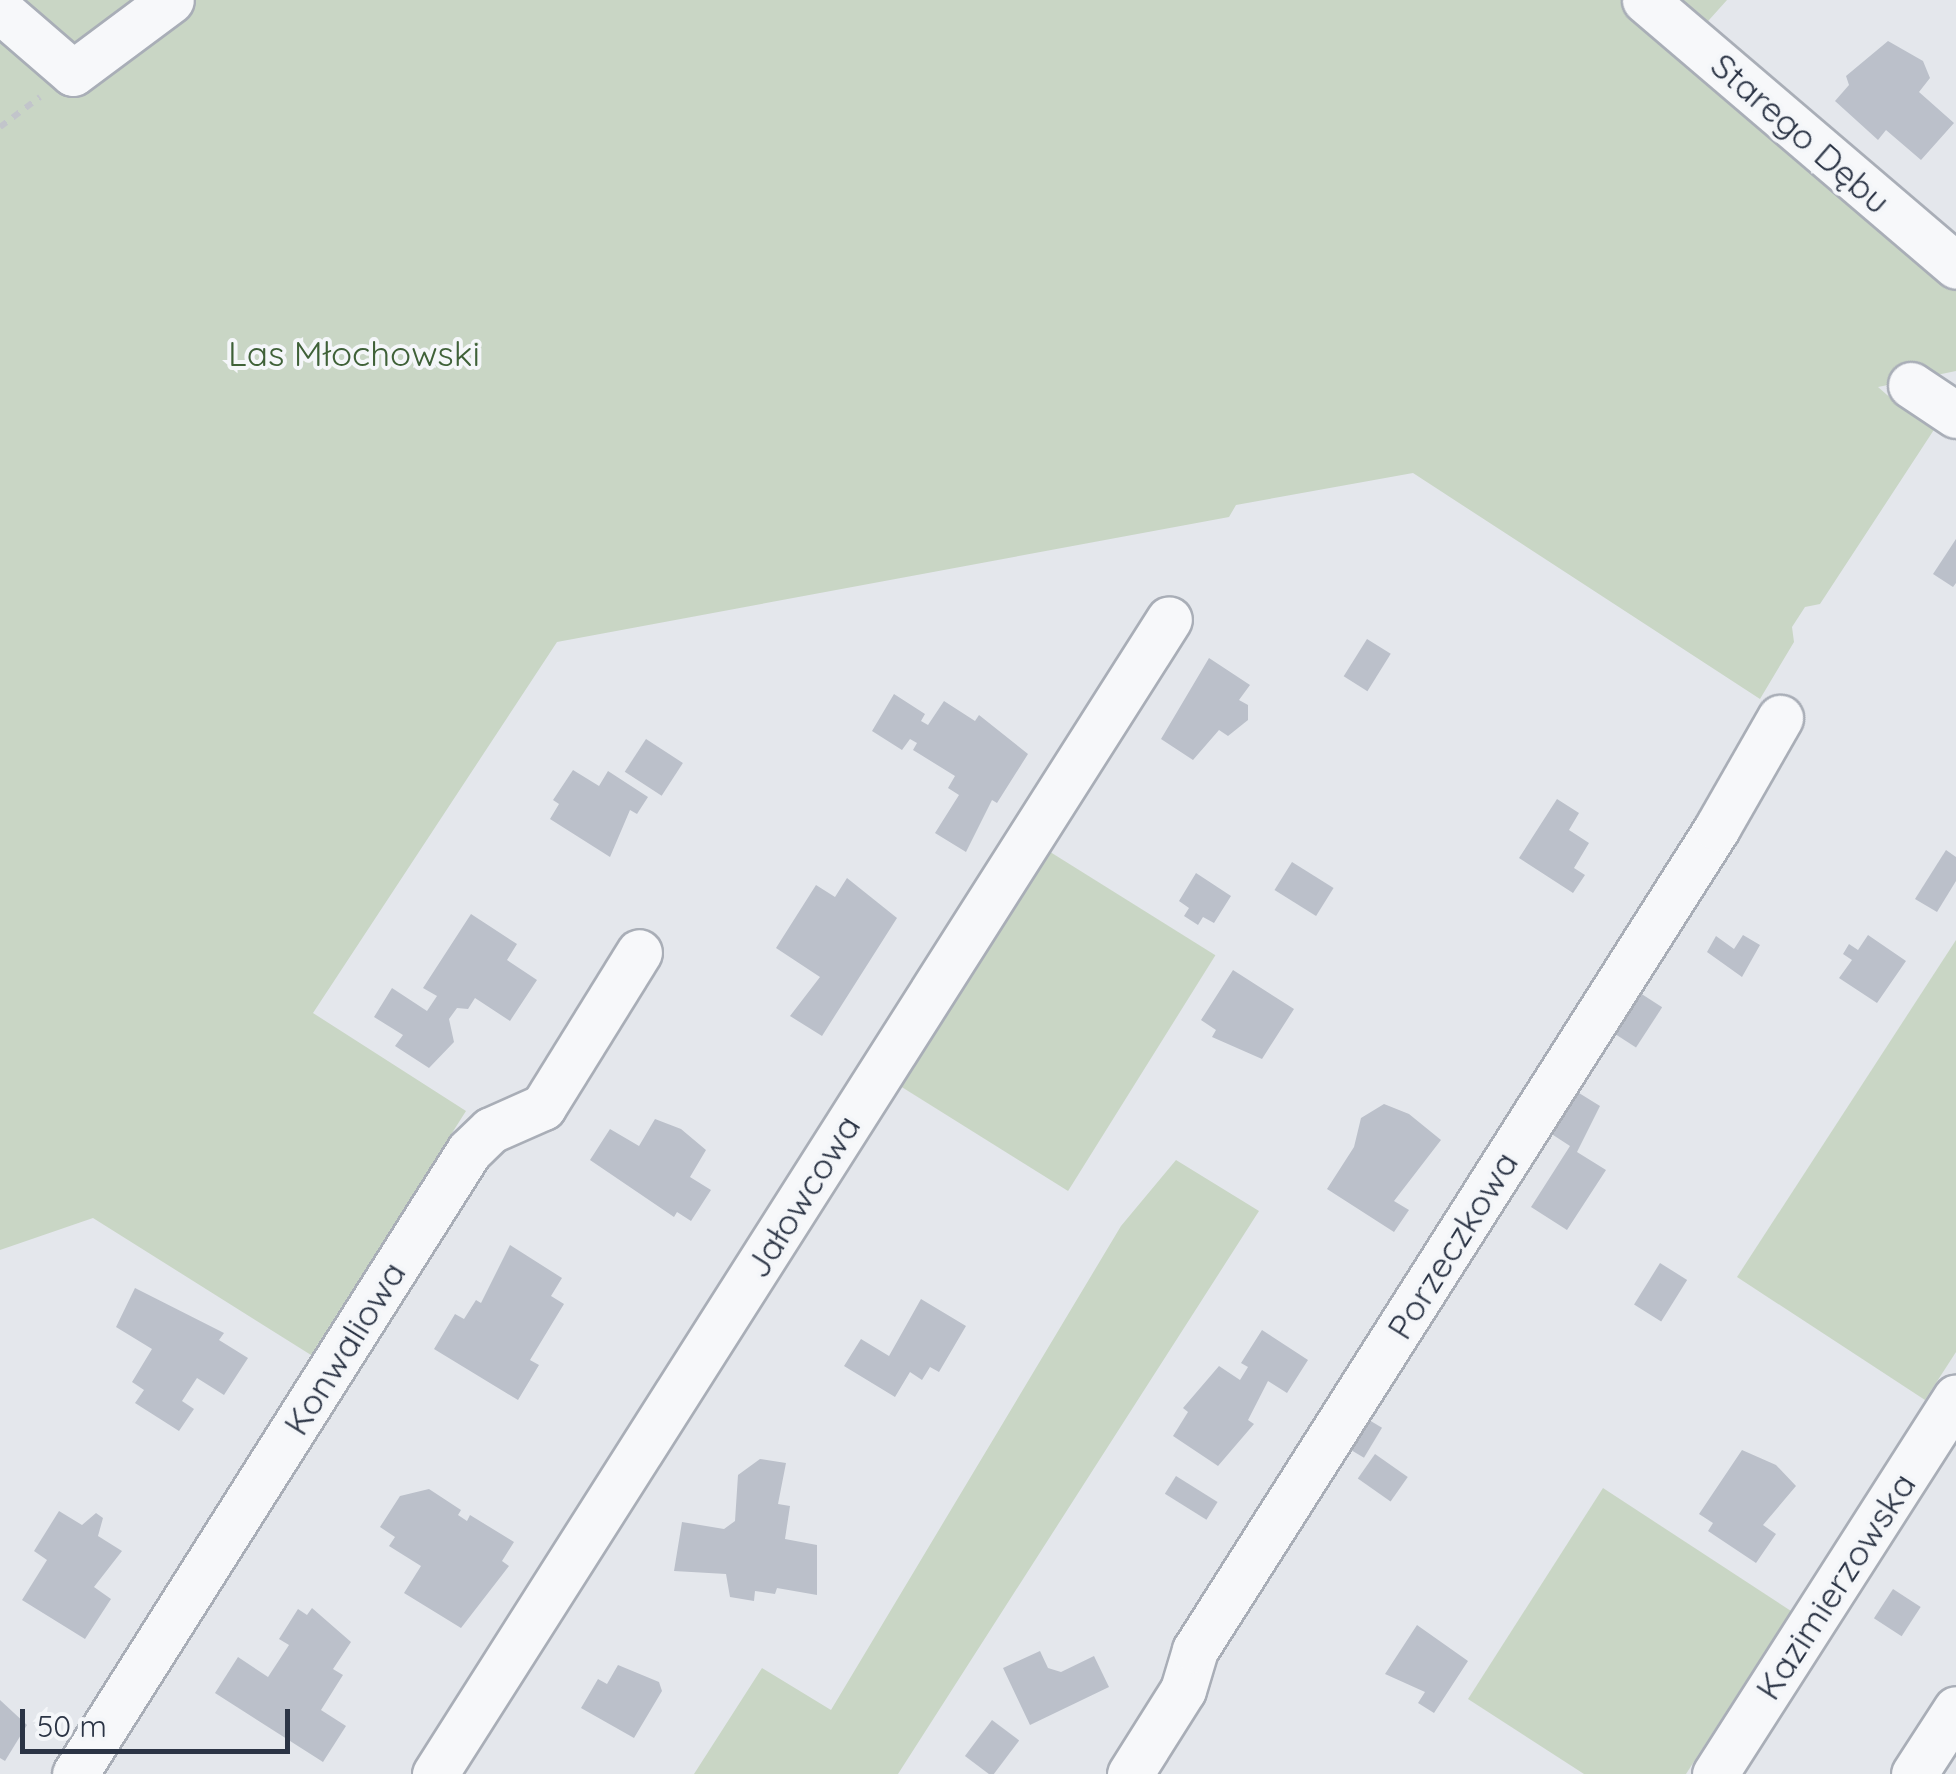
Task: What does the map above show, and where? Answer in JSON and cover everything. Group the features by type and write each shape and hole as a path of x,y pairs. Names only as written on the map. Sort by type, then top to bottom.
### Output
{"street":[{"path":"0,10 72,72 172,0"},
{"name":"Starego Dębu","path":"1645,0 1956,266"},
{"path":"1911,385 1956,415"},
{"name":"Jałowcowa","path":"436,1774 1168,618"},
{"name":"Porzeczkowa","path":"1130,1774 1183,1690 1195,1650 1717,828 1780,718"},
{"name":"Konwaliowa","path":"75,1774 469,1151 491,1130 543,1106 640,952"},
{"name":"Kazimierzowska","path":"1715,1774 1956,1397"},
{"path":"1914,1774 1956,1709"}],"path":[{"path":"0,127 72,72"}],"green space":[{"name":"Las Młochowski","path":"0,0 1727,0 1683,49 1956,284 1956,371 1878,387 1894,401 1913,401 1941,419 1820,604 1805,607 1792,627 1794,642 1760,699 1413,473 1236,505 1229,517 557,642 313,1013 466,1111 311,1355 93,1218 0,1250"},
{"path":"1039,845 1215,955 1068,1191 892,1081"},
{"path":"1956,940 1956,1352 1925,1400 1737,1277"},
{"path":"1176,1160 1259,1211 898,1774 694,1774 762,1668 831,1710 1121,1226"},
{"path":"1603,1488 1791,1611 1686,1774 1584,1774 1468,1699"}],"building":[{"path":"1888,41 1923,61 1930,78 1919,92 1954,123 1921,160 1886,130 1878,140 1835,101 1849,85 1846,76"},
{"path":"1956,539 1956,583 1953,587 1933,574"},
{"path":"1367,639 1391,654 1367,691 1344,676"},
{"path":"1209,658 1250,685 1239,700 1248,705 1248,720 1228,736 1219,730 1193,760 1161,739"},
{"path":"894,694 925,714 921,721 928,725 944,701 975,721 979,715 1028,754 997,803 992,800 966,852 935,833 959,795 948,788 955,776 913,750 917,743 910,739 902,750 872,731"},
{"path":"646,739 683,763 662,796 625,772"},
{"path":"573,770 599,786 608,771 648,797 637,814 630,810 610,857 550,819 559,804 553,800"},
{"path":"1557,799 1579,813 1569,830 1589,843 1574,868 1585,875 1573,893 1519,858"},
{"path":"1946,850 1956,857 1956,881 1937,912 1915,899"},
{"path":"1292,862 1334,888 1316,916 1275,890"},
{"path":"1196,873 1231,896 1214,923 1203,917 1198,925 1184,916 1189,908 1179,901"},
{"path":"847,878 897,918 822,1036 790,1016 820,977 776,948 816,885 835,897"},
{"path":"471,914 517,944 507,960 537,980 510,1021 475,998 468,1009 457,1008 449,1019 454,1042 429,1068 395,1046 403,1035 374,1017 392,988 427,1011 437,996 423,988"},
{"path":"1743,935 1760,945 1742,977 1707,952 1716,936 1734,949"},
{"path":"1868,935 1906,961 1877,1003 1839,978 1852,960 1843,954 1849,944 1858,950"},
{"path":"1233,970 1294,1009 1262,1059 1212,1037 1216,1030 1201,1020"},
{"path":"1637,991 1662,1007 1636,1048 1611,1031"},
{"path":"1579,1093 1600,1106 1577,1152 1606,1170 1567,1230 1531,1207 1570,1146 1550,1133"},
{"path":"1384,1104 1409,1114 1441,1140 1394,1201 1409,1210 1394,1232 1327,1189 1354,1147 1361,1118"},
{"path":"655,1119 681,1129 706,1150 690,1177 711,1190 691,1221 677,1212 674,1217 590,1160 610,1129 639,1146"},
{"path":"510,1245 562,1278 551,1296 564,1304 530,1360 539,1365 518,1400 434,1349 455,1314 464,1319 476,1300 481,1303"},
{"path":"1660,1263 1687,1280 1661,1322 1634,1305"},
{"path":"135,1288 224,1333 219,1340 248,1358 224,1395 197,1378 182,1401 194,1409 179,1431 135,1403 144,1390 132,1382 152,1349 116,1327"},
{"path":"921,1299 966,1326 939,1372 930,1367 922,1380 910,1372 895,1397 844,1366 861,1339 889,1356"},
{"path":"1262,1330 1308,1360 1287,1393 1268,1381 1248,1420 1254,1424 1218,1466 1173,1436 1188,1412 1183,1408 1219,1366 1240,1380 1248,1367 1241,1363"},
{"path":"1364,1417 1382,1428 1364,1458 1346,1447"},
{"path":"1742,1450 1776,1465 1796,1486 1763,1525 1776,1534 1756,1563 1708,1531 1713,1523 1699,1514"},
{"path":"1375,1454 1408,1477 1391,1502 1358,1479"},
{"path":"760,1459 786,1463 778,1504 790,1506 785,1539 817,1545 817,1595 777,1588 775,1594 755,1591 754,1601 730,1597 726,1574 674,1571 682,1522 724,1529 735,1521 738,1475"},
{"path":"1176,1476 1218,1502 1206,1520 1165,1494"},
{"path":"429,1489 461,1510 458,1515 467,1521 470,1515 514,1542 502,1561 509,1566 461,1628 404,1593 421,1566 389,1546 395,1537 380,1527 400,1496"},
{"path":"59,1511 82,1525 96,1513 103,1518 98,1536 122,1551 94,1587 111,1599 85,1639 22,1600 47,1560 34,1551"},
{"path":"1893,1589 1921,1607 1902,1636 1874,1618"},
{"path":"312,1608 351,1642 333,1669 343,1675 321,1710 346,1726 323,1762 215,1693 238,1657 268,1677 289,1645 279,1639 298,1609 307,1615"},
{"path":"1417,1625 1468,1661 1434,1713 1418,1703 1425,1692 1385,1674"},
{"path":"1040,1651 1048,1668 1061,1672 1094,1656 1109,1687 1030,1725 1003,1668"},
{"path":"618,1665 659,1682 662,1691 634,1738 581,1708 598,1679 607,1684"},
{"path":"0,1700 27,1725 5,1761 0,1758"},
{"path":"992,1720 1019,1740 994,1774 965,1756"}]}
